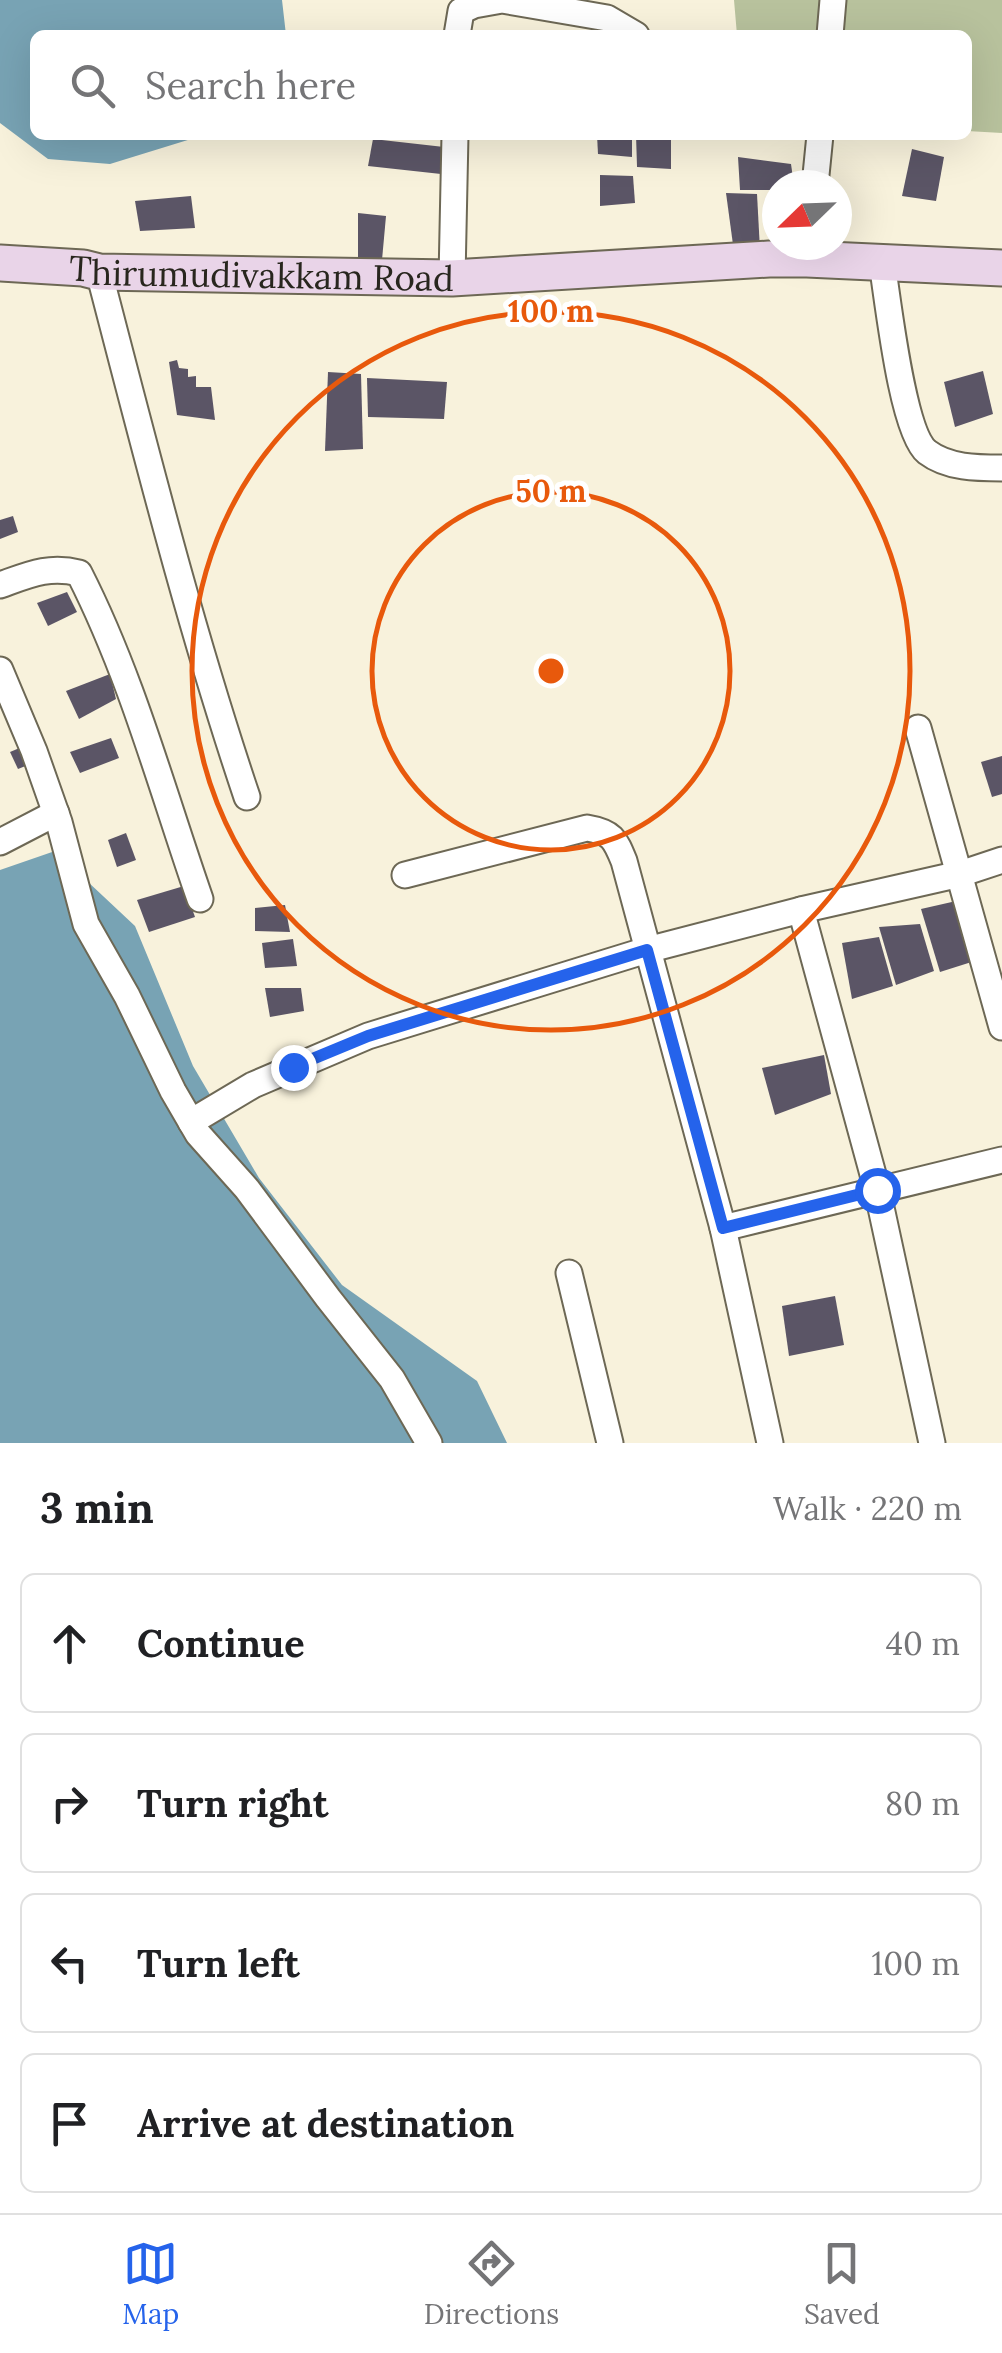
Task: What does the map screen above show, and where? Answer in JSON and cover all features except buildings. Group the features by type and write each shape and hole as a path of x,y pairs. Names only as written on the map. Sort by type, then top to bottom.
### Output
{"street":[{"path":"458,30 461,11 502,0 608,18 628,30"},
{"path":"830,30 833,0"},
{"path":"452,278 455,140"},
{"path":"816,170 820,140"},
{"name":"Thirumudivakkam Road","path":"0,263 99,272 452,278 762,255"},
{"name":"Thirumudivakkam Road","path":"852,259 882,264 1002,268"},
{"path":"882,264 911,421 924,449 939,459 969,468 1002,468"},
{"path":"99,272 212,689 246,797"},
{"path":"0,585 35,572 62,568 79,573 112,644 144,729 200,899"},
{"path":"0,670 56,813 86,924 127,996 173,1091 198,1134 247,1189 392,1380 429,1443"},
{"path":"918,728 1002,1027"},
{"path":"0,842 56,813"},
{"path":"406,876 587,828 604,831 616,841 723,1228 770,1443"},
{"path":"191,1122 253,1085 368,1036 647,950 960,874 1002,860"},
{"path":"801,910 877,1190 932,1443"},
{"path":"723,1228 1002,1160"},
{"path":"569,1273 610,1443"}],"green space":[{"path":"734,0 1002,0 1002,133 972,131 972,30 737,30"}],"water":[{"path":"0,0 282,0 285,30 30,30 30,140 188,140 110,164 48,159 0,123"},
{"path":"55,851 135,926 193,1066 259,1178 342,1285 477,1381 507,1443 0,1443 0,870"}],"route":[{"path":"293,1067 368,1036 647,950 723,1228 877,1190"}]}
